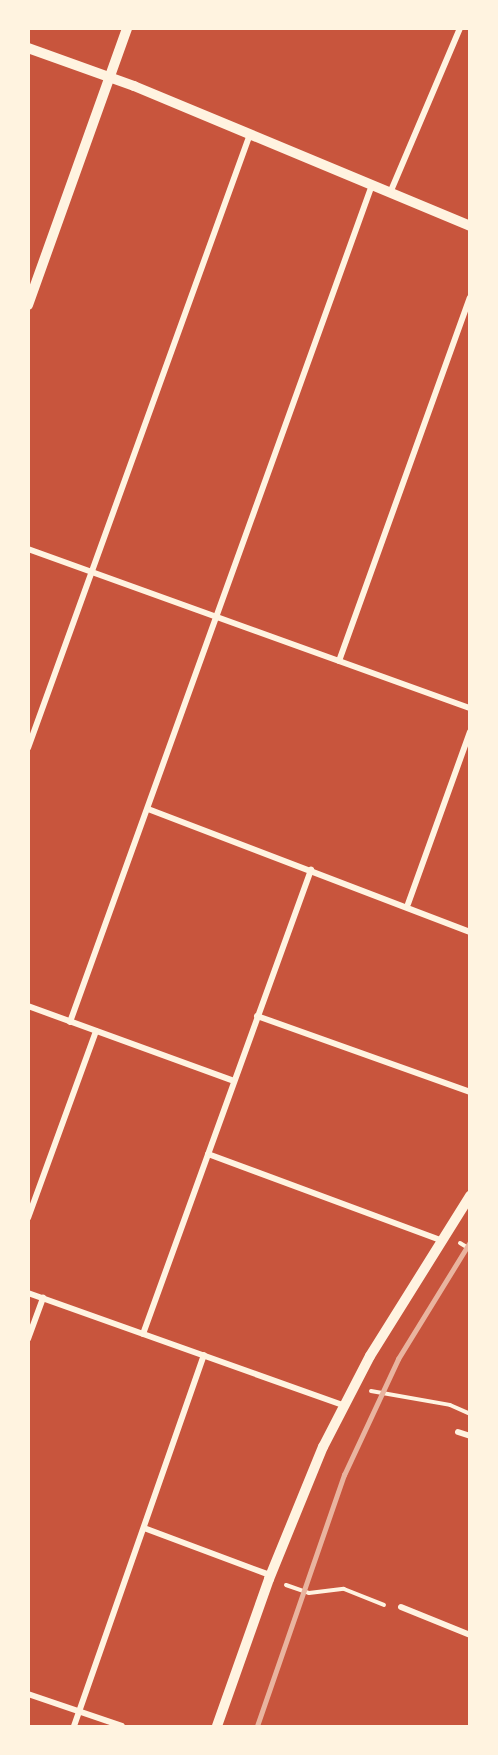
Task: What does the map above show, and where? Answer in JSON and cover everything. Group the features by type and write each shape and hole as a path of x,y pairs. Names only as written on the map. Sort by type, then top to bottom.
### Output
{"street":[{"path":"28,304 127,28"},
{"path":"390,193 460,28"},
{"path":"28,48 110,77 470,226"},
{"path":"28,748 250,134"},
{"path":"70,1022 372,185"},
{"path":"339,661 470,298"},
{"path":"28,549 470,708"},
{"path":"408,904 470,732"},
{"path":"148,810 408,904 470,932"},
{"path":"143,1334 311,869"},
{"path":"28,1006 234,1081"},
{"path":"257,1016 470,1092"},
{"path":"28,1218 96,1030"},
{"path":"208,1154 440,1240"},
{"path":"217,1726 269,1577 343,1405 440,1240 470,1196"},
{"path":"28,1293 343,1405"},
{"path":"28,1339 43,1298"},
{"path":"74,1726 204,1355"},
{"path":"458,1432 470,1436"},
{"path":"144,1528 269,1577"},
{"path":"402,1608 470,1635"},
{"path":"28,1694 122,1726"}],"path":[{"path":"352,1388 450,1405 470,1414"},
{"path":"269,1577 309,1593 344,1589 402,1608"}],"railway":[{"path":"257,1726 344,1475 398,1359 470,1242"}]}
